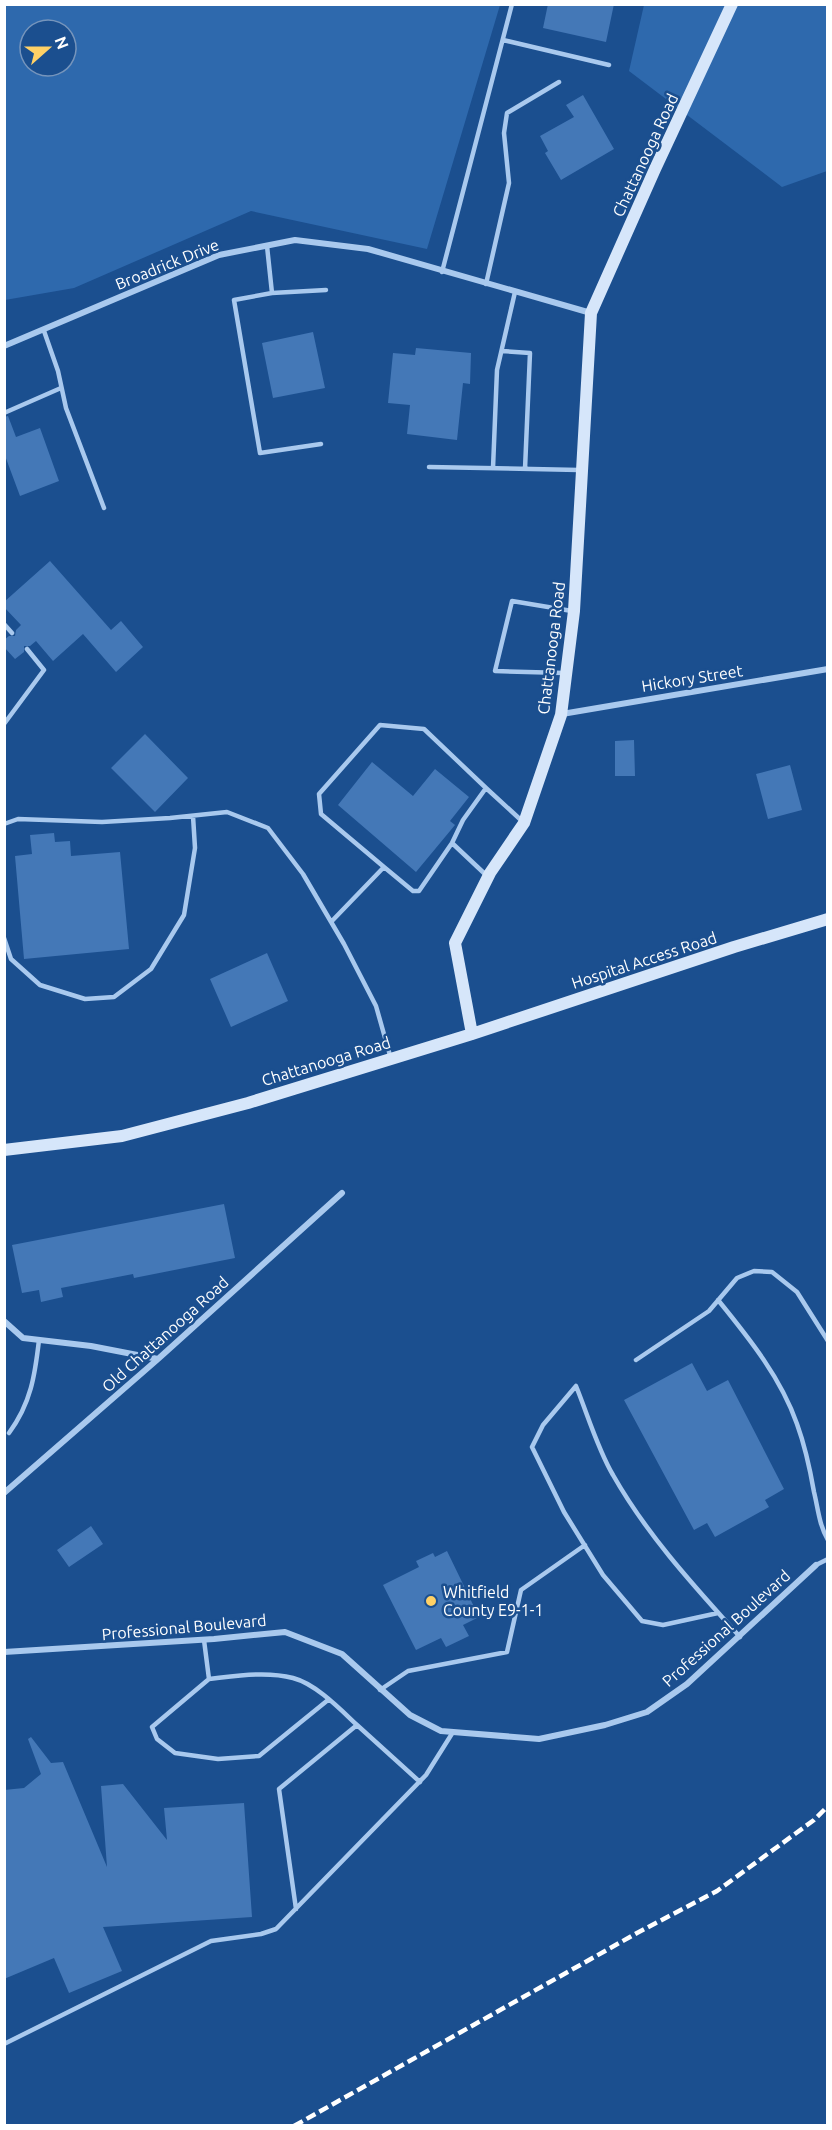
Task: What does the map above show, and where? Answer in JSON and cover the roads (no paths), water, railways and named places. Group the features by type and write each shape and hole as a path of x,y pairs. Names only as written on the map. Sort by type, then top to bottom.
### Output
{"street":[{"name":"Chattanooga Road","path":"4,1150 122,1136 248,1103 472,1034 455,944 488,877 524,823 561,715 574,612 591,313 732,4"},
{"name":"Broadrick Drive","path":"4,346 219,255 295,240 368,249 591,313"},
{"name":"Hickory Street","path":"561,715 828,669"},
{"name":"Hospital Access Road","path":"472,1034 734,947 828,919"},
{"name":"Old Chattanooga Road","path":"4,1493 158,1359 342,1193"},
{"path":"4,1321 23,1338 90,1346 158,1359"},
{"name":"Professional Boulevard","path":"4,1652 204,1640 285,1632 342,1654 410,1715 441,1731 539,1740 605,1725 647,1712 687,1684 816,1565"}],"lane":[{"path":"442,272 512,4"},
{"path":"502,40 609,64"},
{"path":"486,284 509,183 504,133 507,113 559,82"},
{"path":"267,246 272,293"},
{"path":"321,444 260,453 234,300 272,293 326,290"},
{"path":"493,468 497,370 516,292"},
{"path":"44,331 58,371 66,408 104,508"},
{"path":"502,351 530,353 525,469"},
{"path":"4,412 61,387"},
{"path":"429,467 582,470"},
{"path":"567,674 495,671 512,601 574,612"},
{"path":"4,624 12,633"},
{"path":"5,723 44,670 27,649"},
{"path":"486,788 463,820 452,843 419,891 413,891 321,814 319,794 380,725 424,729 524,823"},
{"path":"4,824 18,819 102,822 227,812 268,828 303,874 331,922 376,1006 392,1059"},
{"path":"4,938 11,959 40,985 85,999 114,997 151,969 184,915 195,848 193,816"},
{"path":"452,843 488,877"},
{"path":"331,922 384,867"},
{"path":"636,1360 709,1311 737,1278 754,1271 772,1272 797,1292 828,1341"},
{"path":"718,1300 748,1336 772,1373 797,1423 822,1530 828,1540"},
{"path":"9,1432 22,1416 34,1382 39,1340"},
{"path":"718,1613 663,1625 642,1621 603,1575 564,1512 532,1447 543,1425 576,1386 611,1473 642,1521 684,1574 740,1637"},
{"path":"380,1690 408,1671 507,1652 520,1590 585,1545"},
{"path":"816,1565 828,1559"},
{"path":"204,1640 209,1679"},
{"path":"328,1700 259,1756 218,1759 176,1753 157,1739 152,1727 209,1679 264,1674 295,1679 322,1694 420,1782"},
{"path":"296,1909 279,1789 357,1725"},
{"path":"4,2044 211,1941 261,1934 276,1929 420,1782 453,1732"}],"railway":[{"path":"294,2126 637,1933 717,1891 814,1820 828,1806"}],"place":[{"name":"Whitfield County E9-1-1","path":"431,1601"}]}
